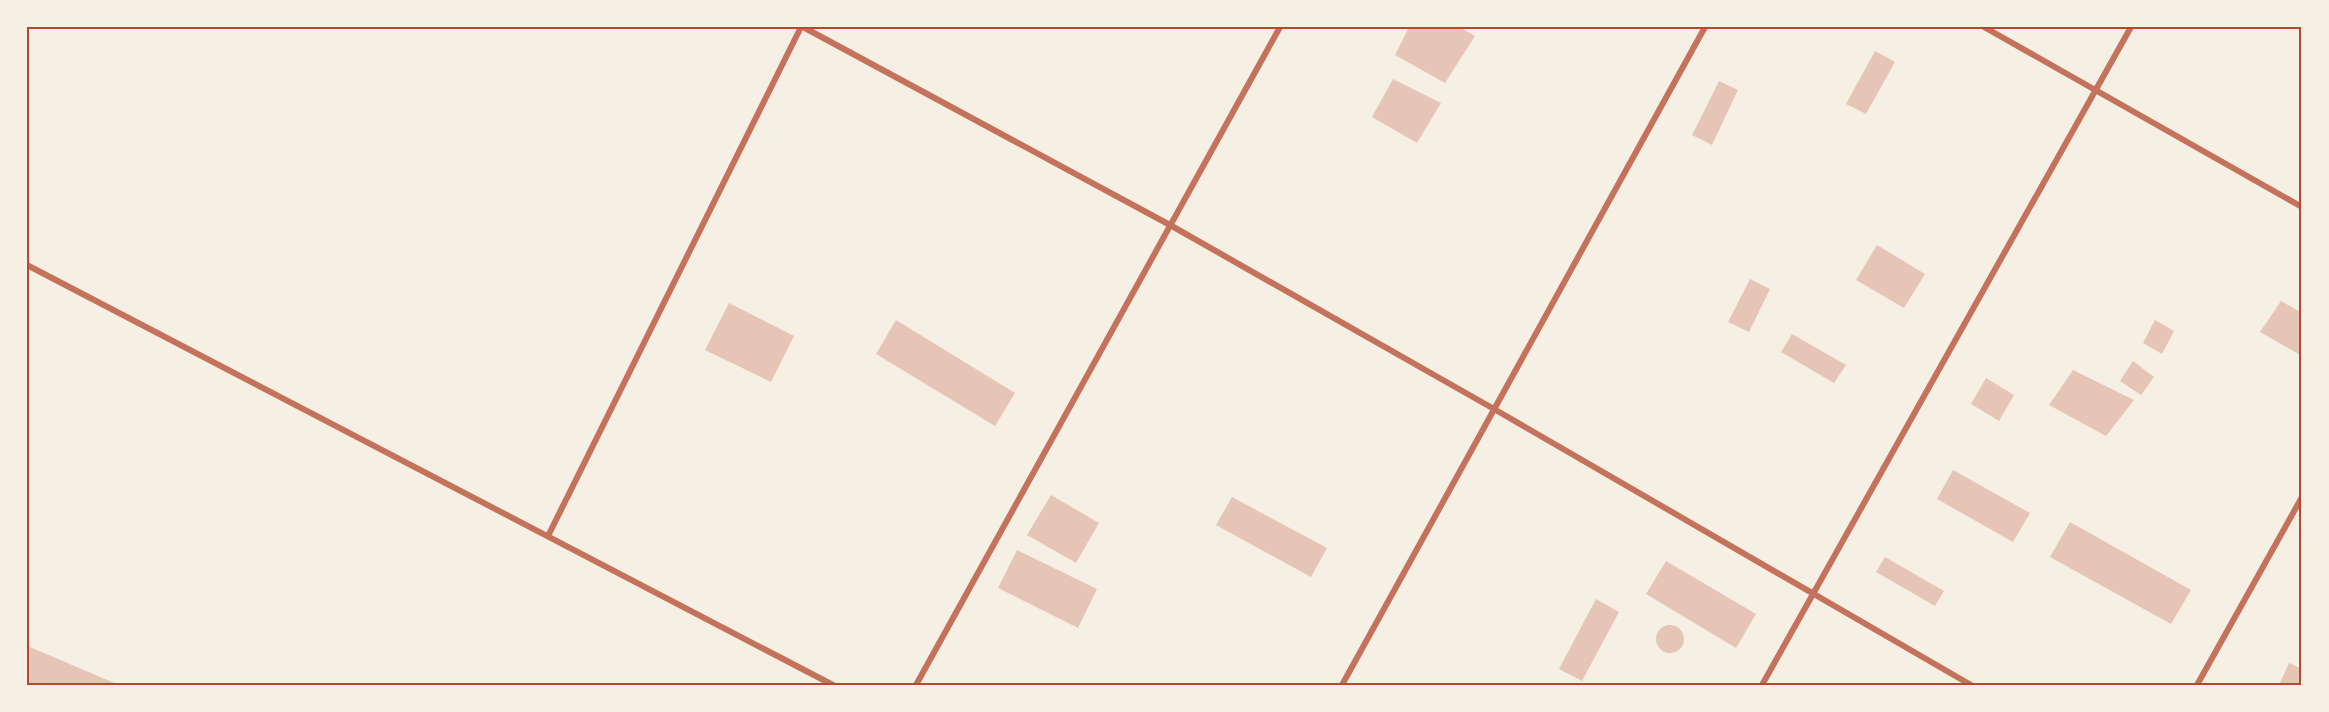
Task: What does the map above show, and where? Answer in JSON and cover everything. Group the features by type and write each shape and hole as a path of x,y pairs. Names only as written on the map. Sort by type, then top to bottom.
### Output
{"street":[{"path":"548,536 802,27 1170,225 1971,685"},
{"path":"916,685 1280,27"},
{"path":"1342,685 1705,27"},
{"path":"1984,27 2302,207"},
{"path":"1762,685 2131,27"},
{"path":"27,265 833,685"},
{"path":"2197,685 2302,497"}],"building":[{"path":"1409,27 1460,27 1475,36 1445,83 1395,55"},
{"path":"1875,51 1895,62 1866,114 1846,104"},
{"path":"1393,79 1441,103 1417,143 1372,117"},
{"path":"1719,81 1738,90 1712,145 1692,135"},
{"path":"1877,245 1925,274 1904,308 1856,280"},
{"path":"1750,279 1770,289 1749,332 1728,322"},
{"path":"2281,301 2302,313 2302,356 2260,332"},
{"path":"729,303 794,336 771,382 705,350"},
{"path":"896,320 1015,393 995,426 876,354"},
{"path":"2155,320 2174,331 2162,354 2143,343"},
{"path":"1792,334 1846,365 1834,383 1781,352"},
{"path":"2133,361 2154,377 2141,395 2120,381"},
{"path":"2073,370 2134,400 2106,436 2049,405"},
{"path":"1986,378 2014,395 1999,421 1971,404"},
{"path":"1953,470 2030,513 2013,542 1937,499"},
{"path":"1051,495 1099,523 1076,563 1027,535"},
{"path":"1232,497 1327,548 1311,577 1216,525"},
{"path":"2070,522 2191,590 2171,624 2050,557"},
{"path":"1017,550 1097,589 1078,628 998,588"},
{"path":"1885,557 1944,591 1935,606 1876,572"},
{"path":"1666,561 1756,614 1736,648 1646,594"},
{"path":"1596,599 1619,612 1582,681 1559,669"},
{"path":"1670,625 1680,629 1684,639 1680,649 1670,653 1660,649 1656,639 1660,629"},
{"path":"30,647 119,685 27,685 27,655"},
{"path":"2289,663 2302,669 2302,685 2279,685"}]}
